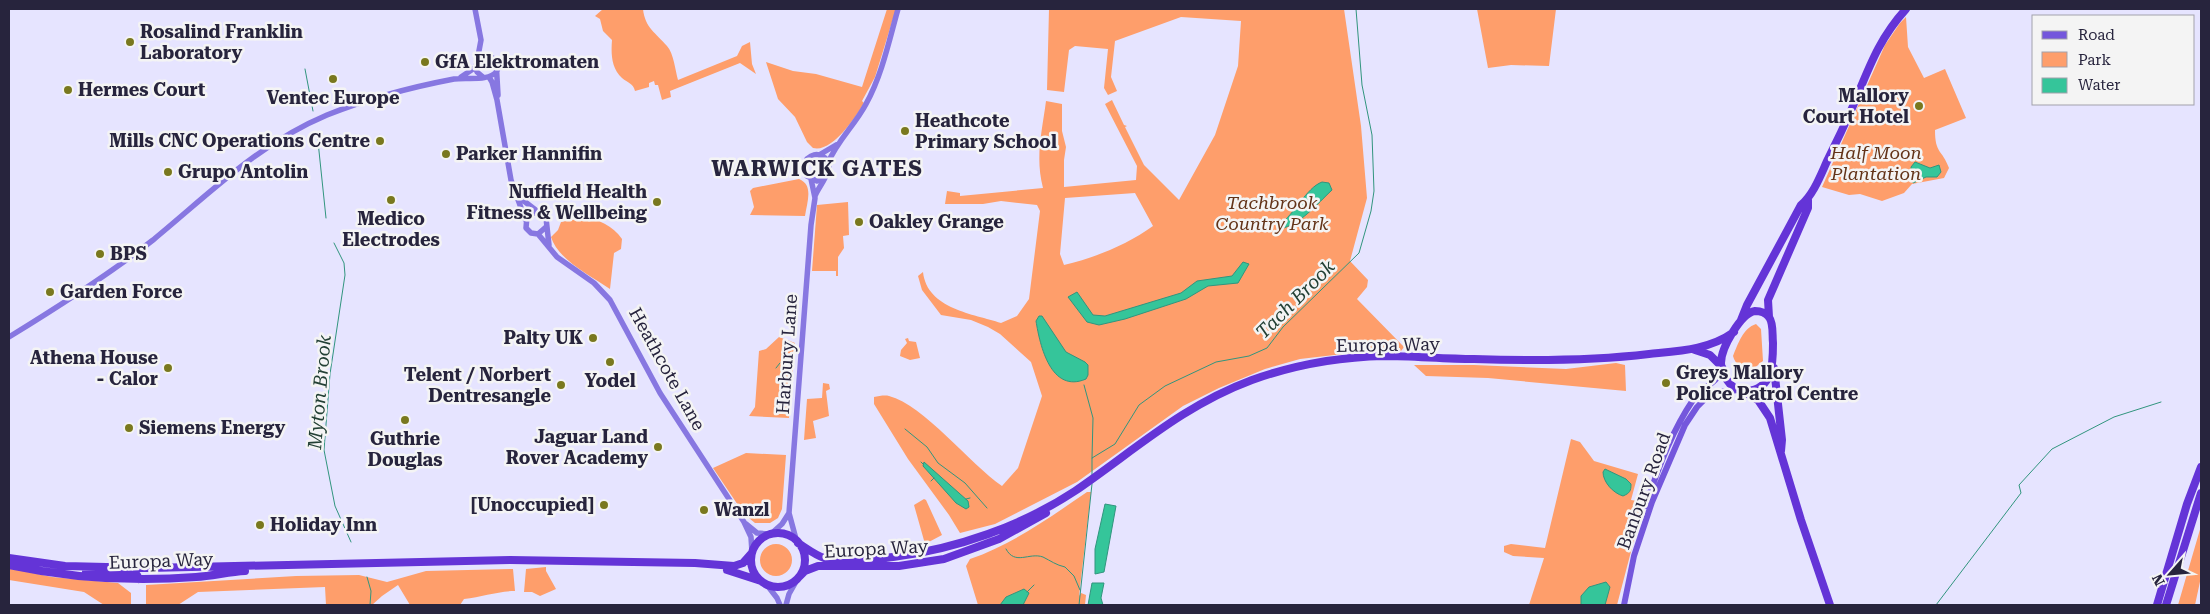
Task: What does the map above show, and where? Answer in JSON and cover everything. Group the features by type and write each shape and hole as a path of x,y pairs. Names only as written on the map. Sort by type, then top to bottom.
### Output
{"highway":[{"path":"1781,451 1782,440 1768,300 1808,208 1808,200 1846,122 1875,52 1889,30 1906,9"},
{"path":"1741,320 1747,305 1801,205 1808,200"},
{"path":"1722,368 1722,357 1746,313 1755,310 1764,312 1769,317"},
{"name":"Europa Way","path":"798,578 805,571 818,566 899,566 924,563 959,554 999,539 1044,514 1159,428 1197,405 1254,380 1323,362 1383,356 1563,360 1635,356 1693,349 1717,342 1734,332"},
{"path":"1693,349 1710,355 1722,368 1728,382 1758,400 1766,411 1781,451 1800,520 1830,605"},
{"path":"1741,390 1757,389 1764,384 1769,377 1773,361"},
{"path":"2157,605 2187,504 2201,467"},
{"path":"2166,605 2201,493"},
{"name":"Europa Way","path":"797,541 821,557 830,560 870,560 904,556 950,546 1017,522 1061,500"},
{"path":"950,546 958,549 969,546 1044,514"},
{"path":"770,534 786,534 797,541 804,559 798,578 784,587 765,584 753,570 752,553 760,540 770,534"},
{"path":"870,560 886,562 950,552 959,554"},
{"name":"Europa Way","path":"9,558 65,566 140,568 486,562 510,565 570,562 738,566 745,562 752,553"},
{"name":"Europa Way","path":"688,564 736,571 765,584"},
{"name":"Europa Way","path":"9,565 92,577 139,579 197,577 228,572 314,565"},
{"path":"65,566 93,572 133,573 139,579"},
{"path":"140,568 143,572 150,574 228,572"}],"main road":[{"name":"Banbury Road","path":"1624,605 1654,477 1696,396 1714,382 1722,368"},
{"name":"Banbury Road","path":"1634,556 1657,488 1685,425 1697,407 1707,398 1719,392 1741,390"}],"street":[{"path":"475,9 481,40 488,55 496,60 497,100"},
{"path":"838,144 819,155 812,155 805,162 805,172 811,179 824,178 828,173 828,163 838,144 860,116 875,85 898,9"},
{"path":"481,40 476,67 478,72 492,82 497,100 509,171 519,197 525,225 528,231 538,234 546,227"},
{"path":"478,60 488,55"},
{"path":"457,78 476,67"},
{"path":"9,337 111,272 219,183 290,134 346,108 417,87 457,78 486,77 497,71"},
{"path":"819,155 828,163"},
{"name":"Harbury Lane","path":"814,198 824,178"},
{"name":"Harbury Lane","path":"797,541 789,513 814,198 811,179"},
{"path":"519,197 546,218 549,245"},
{"path":"525,219 530,214 537,212"},
{"name":"Heathcote Lane","path":"538,234 557,257 594,283 610,300 660,393 744,522 751,540 752,553"},
{"path":"770,534 782,524 789,513"},
{"name":"Heathcote Lane","path":"744,522 757,532 770,534"},
{"path":"786,605 789,594 798,578"},
{"path":"765,584 777,598 780,605"}],"green space":[{"path":"603,9 643,9 649,26 669,49 678,80 737,56 742,46 750,42 752,64 756,74 740,63 670,91 671,97 662,100 658,85 655,85 654,81 649,83 649,87 635,91 632,85 618,74 614,65 612,40 603,31 600,19 595,16"},
{"path":"887,9 896,9 875,77 862,101 864,103 849,125 835,140 820,148 813,148 807,142 795,117 778,99 766,62 793,71 816,74 862,87"},
{"name":"Tachbrook Country Park","path":"1049,9 1344,9 1361,126 1367,198 1350,261 1368,280 1367,287 1357,299 1404,347 1401,351 1369,351 1300,359 1265,369 1219,388 1183,406 1077,482 995,524 960,533 908,459 874,404 874,397 889,396 917,411 1002,486 1018,468 1042,396 1031,362 1000,334 988,327 971,320 941,315 922,290 918,276 923,272 926,284 933,294 953,308 1001,323 1017,316 1029,299 1040,211 1037,205 1001,201 983,204 945,204 947,191 960,193 960,196 1043,188 1039,155 1046,101 1062,104 1062,131 1066,147 1064,187 1136,180 1137,166 1105,104 1112,100 1124,125 1127,126 1125,127 1144,165 1179,200 1215,135 1238,66 1241,21 1181,17 1115,41 1111,77 1117,91 1108,95 1104,88 1108,49 1075,46 1069,50 1064,92 1047,90","holes":["1135,193 1153,226 1110,250 1064,265 1060,254 1065,198"]},
{"path":"1477,9 1556,9 1549,66 1511,65 1488,68"},
{"name":"Half Moon Plantation","path":"1906,17 1908,47 1924,78 1945,69 1966,118 1935,130 1936,143 1949,168 1944,178 1912,184 1904,193 1882,201 1860,194 1849,195 1822,187 1885,45"},
{"path":"799,179 807,185 808,190 805,216 750,215 754,207 750,191 753,188"},
{"path":"848,202 849,235 843,236 844,248 838,257 838,276 836,276 836,271 812,271 817,205"},
{"path":"582,218 594,219 605,224 622,239 621,249 614,253 610,289 567,260 560,253 551,237 558,230 561,222"},
{"path":"1756,324 1761,329 1763,361 1752,370 1740,366 1733,356 1744,333"},
{"path":"779,337 795,343 789,418 749,416 755,407 759,351 766,349"},
{"path":"908,338 909,341 916,342 920,358 910,360 900,356 901,350 907,343 905,339"},
{"path":"1616,363 1625,365 1626,391 1488,378 1426,376 1414,365 1474,365 1566,369"},
{"path":"823,383 829,384 830,389 826,391 829,416 813,421 816,438 804,440 807,399 822,398"},
{"path":"1571,439 1580,442 1594,461 1638,474 1631,500 1644,502 1617,605 1529,605 1544,558 1513,556 1504,552 1504,546 1511,544 1545,548"},
{"path":"746,453 786,455 782,509 778,518 770,523 755,523 744,514 713,468"},
{"path":"1087,492 1091,492 1079,596 1081,593 1086,595 1085,605 978,605 966,566 970,559 1016,538 1045,521"},
{"path":"924,499 942,535 925,544 914,505"},
{"path":"2201,526 2201,577 2195,605 2178,605"},
{"path":"776,544 782,545 787,549 791,554 791,566 787,571 782,575 776,576 770,575 765,571 761,566 760,560 761,554 765,549 770,545"},
{"path":"546,567 546,571 556,589 540,596 532,592 524,592 526,569"},
{"path":"9,568 52,577 118,583 131,593 131,605 104,605 84,592 9,580"},
{"path":"513,569 515,591 464,599 460,605 410,605 398,585 372,605 326,605 325,587 198,592 178,605 146,605 146,585 296,576 359,575 387,582 426,571"}],"water":[{"path":"1915,162 1930,168 1939,165 1941,172 1937,177 1926,177 1913,183 1911,167"},
{"path":"1322,182 1329,183 1332,190 1295,223 1280,229 1279,225 1316,185"},
{"path":"1243,262 1249,264 1238,283 1208,286 1186,299 1125,319 1099,325 1087,322 1068,297 1077,292 1093,315 1105,316 1181,293 1197,281 1232,276"},
{"path":"1039,316 1042,316 1066,352 1088,365 1086,379 1074,382 1064,380 1049,365 1044,354 1036,321"},
{"path":"924,462 968,501 969,507 966,509 956,503 923,466"},
{"path":"1605,469 1626,479 1631,484 1629,493 1623,496 1612,490 1603,476"},
{"path":"1105,504 1116,506 1104,572 1095,574 1095,549"},
{"path":"1606,582 1610,587 1605,605 1581,605 1581,596 1589,587"},
{"path":"1092,583 1104,583 1101,598 1103,605 1088,605"},
{"path":"1024,589 1029,593 1023,605 1000,605 1006,597"}],"waterway":[{"name":"Tach Brook","path":"1092,475 1092,458 1115,444 1139,405 1165,386 1216,362 1249,356 1267,348 1283,327 1359,253 1371,211 1374,191 1372,135 1362,85 1356,9"},
{"name":"Myton Brook","path":"305,69 313,111"},
{"name":"Myton Brook","path":"317,132 326,218"},
{"name":"Myton Brook","path":"334,243 344,263 345,275 330,374 324,450 335,506 351,542"},
{"path":"776,368 780,363"},
{"path":"1084,385 1093,418 1092,458"},
{"path":"1936,605 2021,493 2019,485 2052,449 2114,417 2161,402"},
{"path":"905,429 927,447 938,463 965,483 987,508"},
{"path":"931,481 934,478"},
{"name":"Tach Brook","path":"1079,605 1092,484"},
{"path":"966,499 970,498"},
{"path":"1006,549 1014,557 1038,556 1065,567 1074,576 1080,590"},
{"name":"Myton Brook","path":"367,577 371,591 370,605"},
{"path":"1027,592 1034,585"}],"place":[{"name":"Rosalind Franklin Laboratory","path":"130,42"},
{"name":"GfA Elektromaten","path":"425,62"},
{"name":"Ventec Europe","path":"333,79"},
{"name":"Hermes Court","path":"68,90"},
{"name":"Mallory Court Hotel","path":"1919,106"},
{"name":"Heathcote Primary School","path":"905,131"},
{"name":"Mills CNC Operations Centre","path":"380,141"},
{"name":"Parker Hannifin","path":"446,154"},
{"name":"Grupo Antolin","path":"168,172"},
{"name":"Medico Electrodes","path":"391,200"},
{"name":"Nuffield Health Fitness & Wellbeing","path":"657,202"},
{"name":"Oakley Grange","path":"859,222"},
{"name":"BPS","path":"100,254"},
{"name":"Garden Force","path":"50,292"},
{"name":"Palty UK","path":"593,338"},
{"name":"Yodel","path":"610,362"},
{"name":"Athena House - Calor","path":"168,368"},
{"name":"Greys Mallory Police Patrol Centre","path":"1666,383"},
{"name":"Telent / Norbert Dentresangle","path":"561,385"},
{"name":"Guthrie Douglas","path":"405,420"},
{"name":"Siemens Energy","path":"129,428"},
{"name":"Jaguar Land Rover Academy","path":"658,447"},
{"name":"[Unoccupied]","path":"604,505"},
{"name":"Wanzl","path":"704,510"},
{"name":"Holiday Inn","path":"260,525"}],"district":[{"name":"WARWICK GATES","path":"817,168"}]}
